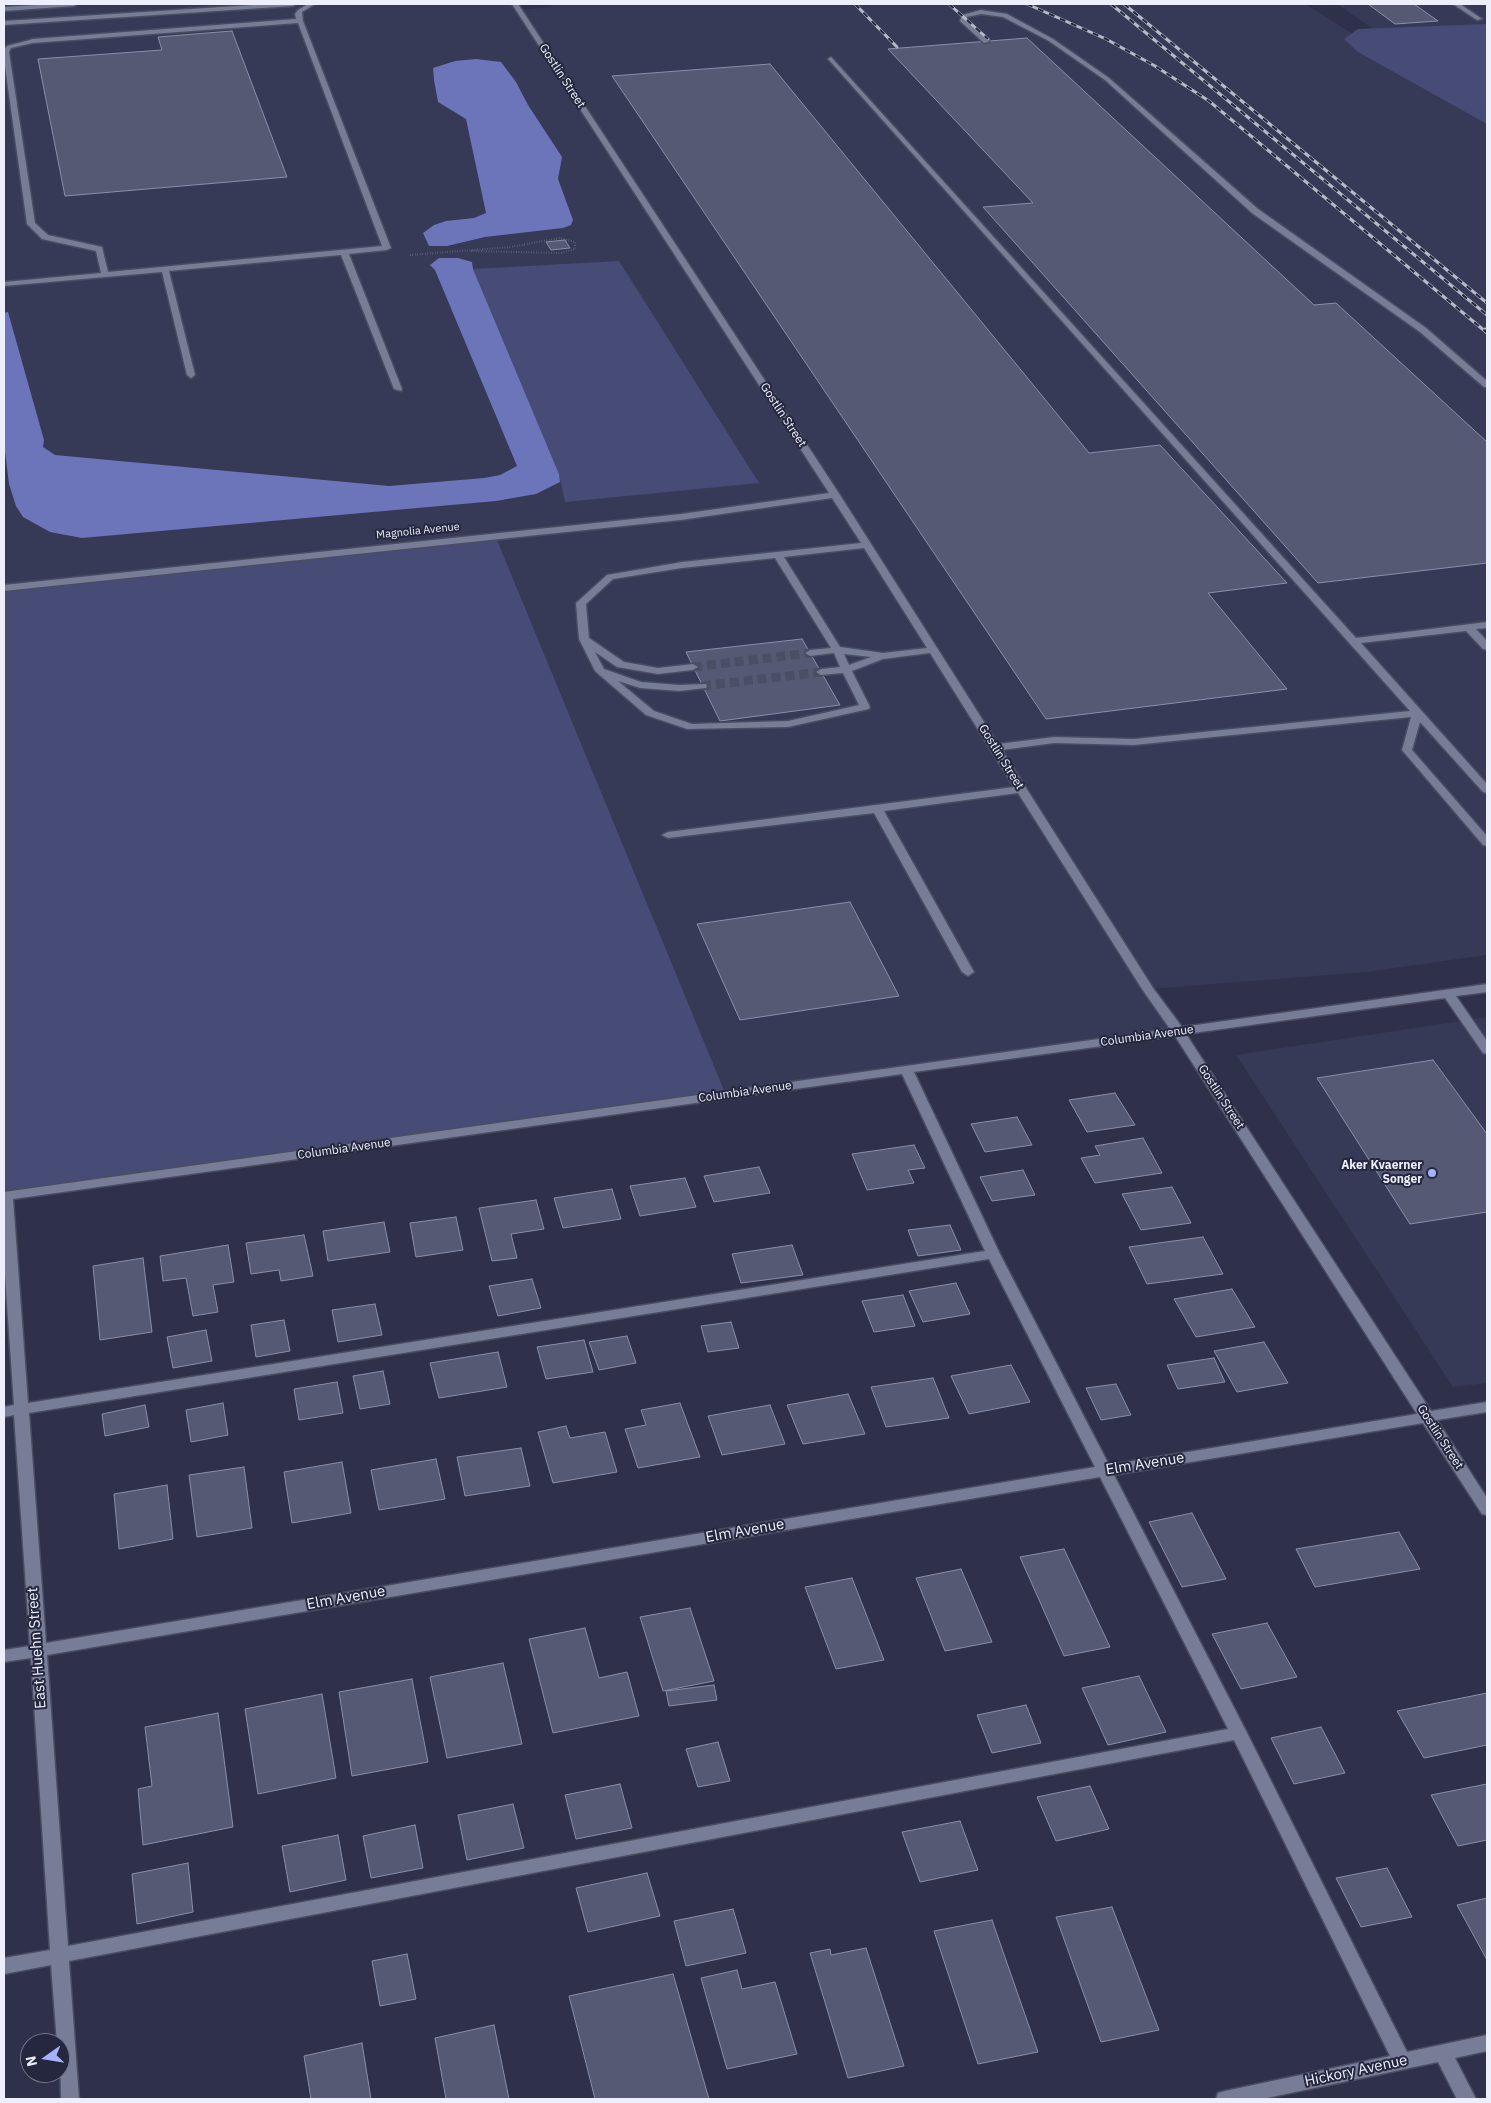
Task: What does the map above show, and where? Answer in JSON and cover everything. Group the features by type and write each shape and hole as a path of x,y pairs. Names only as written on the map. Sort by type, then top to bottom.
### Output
{"street":[{"path":"4,9 74,4"},
{"path":"4,23 293,4"},
{"path":"4,284 388,248 300,21 298,14 300,11 312,4"},
{"name":"Gostlin Street","path":"515,4 835,495 1148,989 1179,1032 1487,1510"},
{"path":"1456,4 1479,18"},
{"path":"986,42 963,21 964,16 981,12 1005,15 1051,40 1107,79 1255,211 1423,330 1487,385"},
{"path":"105,275 98,249 45,237 31,224 6,52 9,47 33,40 300,21"},
{"path":"831,59 1487,790"},
{"path":"344,252 398,389"},
{"path":"165,269 191,375"},
{"name":"Magnolia Avenue","path":"4,588 681,517 835,495"},
{"path":"778,555 837,650 866,707 788,724 692,727 650,713 600,670 584,639 582,604 610,576 682,565 867,545"},
{"path":"1355,641 1487,625"},
{"path":"1468,627 1487,647"},
{"path":"584,639 622,664 658,671 693,667"},
{"path":"810,653 837,650 884,656"},
{"path":"821,672 847,669 884,656 934,650"},
{"path":"600,670 640,685 679,688 702,686"},
{"path":"996,747 1054,740 1134,742 1417,713"},
{"path":"1417,713 1407,750 1487,843"},
{"path":"668,835 877,809 1022,788"},
{"path":"877,809 968,972"},
{"name":"Columbia Avenue","path":"5,1196 1487,988"},
{"path":"1449,994 1487,1050"},
{"path":"907,1070 994,1254 1103,1471 1239,1733 1402,2061"},
{"name":"East Huehn Street","path":"5,1196 70,2099"},
{"path":"4,1412 994,1254"},
{"name":"Elm Avenue","path":"4,1656 1487,1407"},
{"path":"4,1966 1239,1733"},
{"name":"Hickory Avenue","path":"1225,2099 1487,2043"},
{"path":"1443,2053 1467,2099"}],"path":[{"path":"388,248 410,256 510,247 560,238 575,242 575,248 561,253 471,251"}],"shaded area":[{"path":"4,4 515,4 519,10 552,7 550,4 1305,4 1487,118 1487,955 1366,972 1149,989 1179,1032 726,1095 495,535 4,588"},
{"path":"1337,4 1487,4 1487,105 1454,85"},
{"path":"1487,24 1487,124 1358,52 1344,39 1358,29"},
{"path":"476,59 501,62 516,82 528,105 562,157 558,179 573,220 571,225 563,228 485,237 447,246 429,246 423,233 434,225 446,221 474,218 486,213 466,119 438,102 433,68 455,61"},
{"path":"439,258 458,258 472,262 473,269 559,474 560,482 536,494 496,501 82,538 50,532 23,517 16,506 9,484 4,443 4,313 8,312 44,440 43,447 55,455 389,486 484,478 500,475 517,466 435,270 430,265"},
{"path":"619,261 759,483 565,502 559,474 473,269"},
{"path":"495,535 726,1095 4,1196 4,588"},
{"path":"1487,1017 1487,1383 1453,1387 1236,1055"}],"building":[{"path":"1368,4 1414,4 1438,21 1395,24"},
{"path":"232,31 287,177 65,196 38,59 162,50 158,37"},
{"path":"1027,38 1314,305 1336,303 1487,442 1487,563 1318,583 983,207 1033,203 888,49"},
{"path":"770,64 1089,453 1160,445 1287,583 1208,593 1287,689 1046,719 612,76"},
{"path":"565,240 570,248 551,250 546,242"},
{"path":"802,639 840,705 720,721 686,652"},
{"path":"850,902 899,996 740,1020 697,924"},
{"name":"Aker Kvaerner Songer","path":"1433,1060 1487,1134 1487,1212 1410,1224 1317,1078"},
{"path":"1115,1093 1135,1125 1087,1132 1069,1100"},
{"path":"1017,1117 1032,1145 985,1152 971,1124"},
{"path":"1143,1138 1162,1173 1095,1183 1081,1158 1100,1155 1095,1146"},
{"path":"914,1145 925,1168 908,1170 914,1183 867,1190 852,1154"},
{"path":"759,1167 770,1193 714,1202 704,1176"},
{"path":"1023,1170 1035,1195 992,1201 980,1177"},
{"path":"685,1178 696,1207 640,1216 630,1186"},
{"path":"1172,1187 1191,1223 1141,1230 1122,1194"},
{"path":"612,1189 621,1219 563,1228 554,1198"},
{"path":"536,1200 544,1229 511,1234 517,1258 492,1261 479,1208"},
{"path":"456,1217 463,1250 416,1257 410,1223"},
{"path":"384,1222 390,1252 328,1261 323,1231"},
{"path":"950,1225 961,1250 918,1256 908,1230"},
{"path":"304,1235 313,1276 281,1281 279,1270 251,1274 246,1243"},
{"path":"1203,1237 1223,1274 1147,1284 1129,1247"},
{"path":"228,1245 234,1282 213,1285 218,1312 193,1316 186,1278 163,1281 160,1256"},
{"path":"792,1245 803,1275 741,1283 732,1254"},
{"path":"143,1258 152,1332 100,1340 93,1266"},
{"path":"532,1279 541,1308 498,1316 489,1286"},
{"path":"956,1283 970,1314 923,1322 909,1291"},
{"path":"1232,1289 1255,1327 1196,1337 1174,1299"},
{"path":"903,1295 915,1326 874,1332 862,1301"},
{"path":"375,1304 382,1335 338,1342 332,1310"},
{"path":"284,1320 290,1351 256,1357 251,1325"},
{"path":"731,1322 739,1348 708,1352 701,1326"},
{"path":"206,1330 212,1361 173,1368 167,1337"},
{"path":"627,1336 636,1363 599,1370 589,1342"},
{"path":"584,1340 593,1372 546,1379 537,1347"},
{"path":"1264,1342 1288,1383 1237,1392 1214,1351"},
{"path":"498,1352 507,1387 439,1398 430,1363"},
{"path":"1214,1358 1225,1382 1178,1389 1167,1365"},
{"path":"1011,1365 1030,1402 969,1414 951,1376"},
{"path":"383,1371 390,1404 360,1409 353,1376"},
{"path":"933,1378 949,1418 886,1427 871,1387"},
{"path":"337,1382 343,1413 299,1420 294,1389"},
{"path":"1116,1384 1131,1415 1101,1420 1086,1388"},
{"path":"848,1394 865,1434 803,1444 787,1405"},
{"path":"223,1403 228,1435 191,1442 186,1410"},
{"path":"680,1403 700,1457 638,1468 625,1429 646,1425 641,1410"},
{"path":"145,1405 149,1427 105,1436 102,1414"},
{"path":"770,1405 785,1444 722,1455 708,1416"},
{"path":"566,1426 570,1438 605,1432 617,1472 553,1483 538,1432"},
{"path":"521,1448 530,1486 465,1496 457,1457"},
{"path":"436,1459 445,1499 379,1510 371,1470"},
{"path":"342,1462 351,1513 292,1523 284,1472"},
{"path":"244,1467 252,1528 197,1537 189,1475"},
{"path":"167,1485 173,1539 119,1549 114,1494"},
{"path":"1192,1513 1226,1579 1182,1587 1149,1522"},
{"path":"1399,1532 1420,1569 1315,1587 1296,1549"},
{"path":"1064,1549 1110,1647 1064,1656 1020,1557"},
{"path":"961,1569 992,1642 945,1651 916,1578"},
{"path":"852,1578 884,1660 836,1669 805,1587"},
{"path":"690,1608 714,1681 663,1691 640,1617"},
{"path":"1267,1623 1297,1677 1241,1689 1212,1634"},
{"path":"585,1628 599,1678 627,1672 639,1716 553,1733 529,1639"},
{"path":"503,1663 522,1744 447,1758 430,1677"},
{"path":"1139,1676 1166,1732 1108,1745 1082,1688"},
{"path":"412,1679 428,1762 352,1776 339,1692"},
{"path":"714,1685 717,1700 669,1706 666,1691"},
{"path":"1487,1693 1487,1745 1424,1758 1397,1711"},
{"path":"322,1694 336,1778 258,1794 245,1709"},
{"path":"1026,1705 1041,1743 992,1753 977,1715"},
{"path":"218,1713 233,1827 143,1845 138,1789 152,1786 145,1727"},
{"path":"1321,1727 1345,1773 1294,1784 1271,1738"},
{"path":"718,1742 730,1781 698,1787 686,1749"},
{"path":"620,1784 632,1828 576,1839 565,1795"},
{"path":"1487,1784 1487,1840 1458,1846 1431,1795"},
{"path":"1090,1786 1109,1829 1056,1841 1037,1797"},
{"path":"513,1804 524,1848 467,1860 458,1815"},
{"path":"960,1821 978,1870 920,1882 902,1832"},
{"path":"415,1825 423,1868 371,1878 363,1836"},
{"path":"338,1835 346,1880 290,1892 282,1846"},
{"path":"188,1863 193,1912 137,1924 132,1874"},
{"path":"1387,1868 1412,1917 1361,1927 1336,1878"},
{"path":"647,1873 660,1916 588,1932 576,1888"},
{"path":"1487,1898 1487,1960 1457,1905"},
{"path":"1112,1907 1159,2030 1101,2042 1056,1917"},
{"path":"733,1909 746,1953 686,1966 674,1921"},
{"path":"992,1920 1038,2052 978,2064 934,1931"},
{"path":"866,1948 904,2066 848,2078 810,1953 830,1949 831,1955"},
{"path":"407,1954 416,1999 380,2006 372,1961"},
{"path":"737,1970 742,1989 775,1982 797,2054 727,2069 701,1978"},
{"path":"673,1974 709,2099 595,2099 569,1996"},
{"path":"494,2025 509,2099 446,2099 435,2038"},
{"path":"362,2043 371,2099 311,2099 304,2056"}],"tunnel":[{"path":"693,667 810,653"},
{"path":"702,686 821,672"}],"railway":[{"path":"855,4 897,47"},
{"path":"949,4 988,39"},
{"path":"1027,4 1106,39 1155,66 1209,101 1486,332"},
{"path":"1111,4 1487,315"},
{"path":"1124,4 1487,303"}],"place":[{"name":"Aker Kvaerner Songer","path":"1432,1173"}]}
